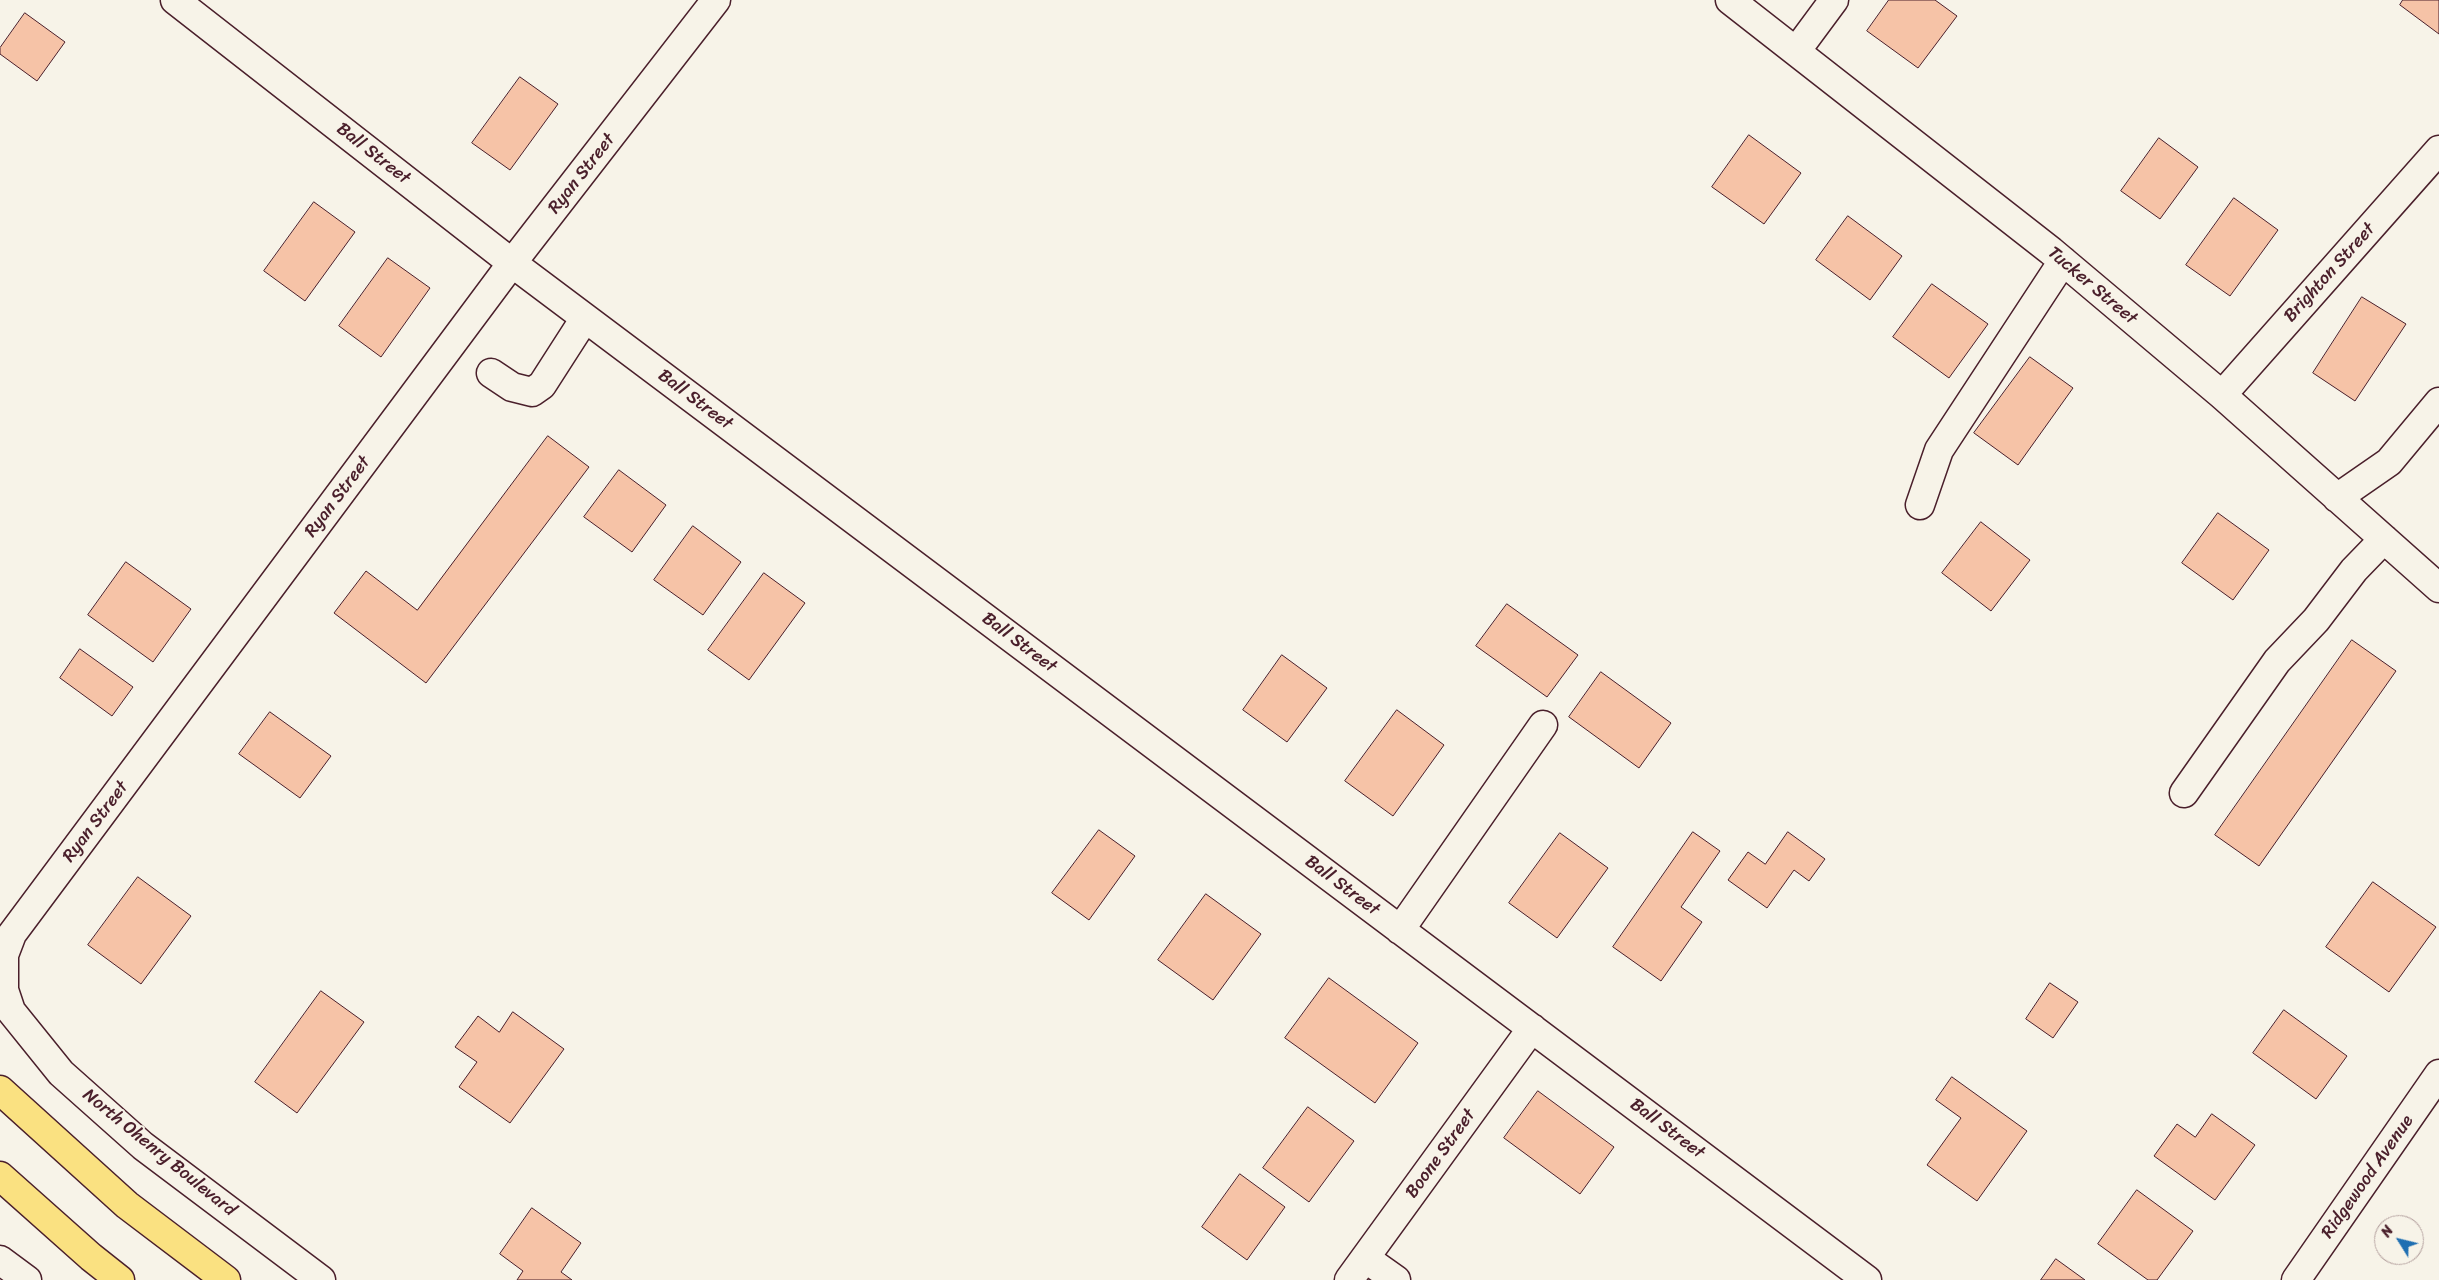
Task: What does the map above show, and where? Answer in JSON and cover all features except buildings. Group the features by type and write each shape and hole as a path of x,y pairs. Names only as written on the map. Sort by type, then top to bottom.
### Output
{"highway":[{"path":"0,1090 127,1205 226,1280"},
{"path":"0,1176 91,1257 120,1280"}],"street":[{"name":"Ball Street","path":"175,0 512,263 1868,1280"},
{"name":"Ryan Street","path":"11,1011 4,990 4,955 12,934 512,263 716,0"},
{"name":"Tucker Street","path":"1730,0 1797,50 2063,261 2222,395 2439,588"},
{"path":"1797,50 1834,0"},
{"name":"Brighton Street","path":"2222,395 2439,150"},
{"path":"1920,505 1939,450 2063,261"},
{"path":"491,373 512,387 532,392 542,385 585,318"},
{"path":"2337,498 2389,462 2439,402"},
{"path":"2184,793 2277,661 2316,620 2354,570 2384,539"},
{"path":"1400,930 1544,725"},
{"name":"North Ohenry Boulevard","path":"11,1011 61,1073 143,1146 321,1280"},
{"name":"Boone Street","path":"1350,1280 1532,1028"},
{"name":"Ridgewood Avenue","path":"2296,1280 2439,1074"},
{"path":"1366,1258 1396,1280"},
{"path":"0,1260 27,1280"}]}
